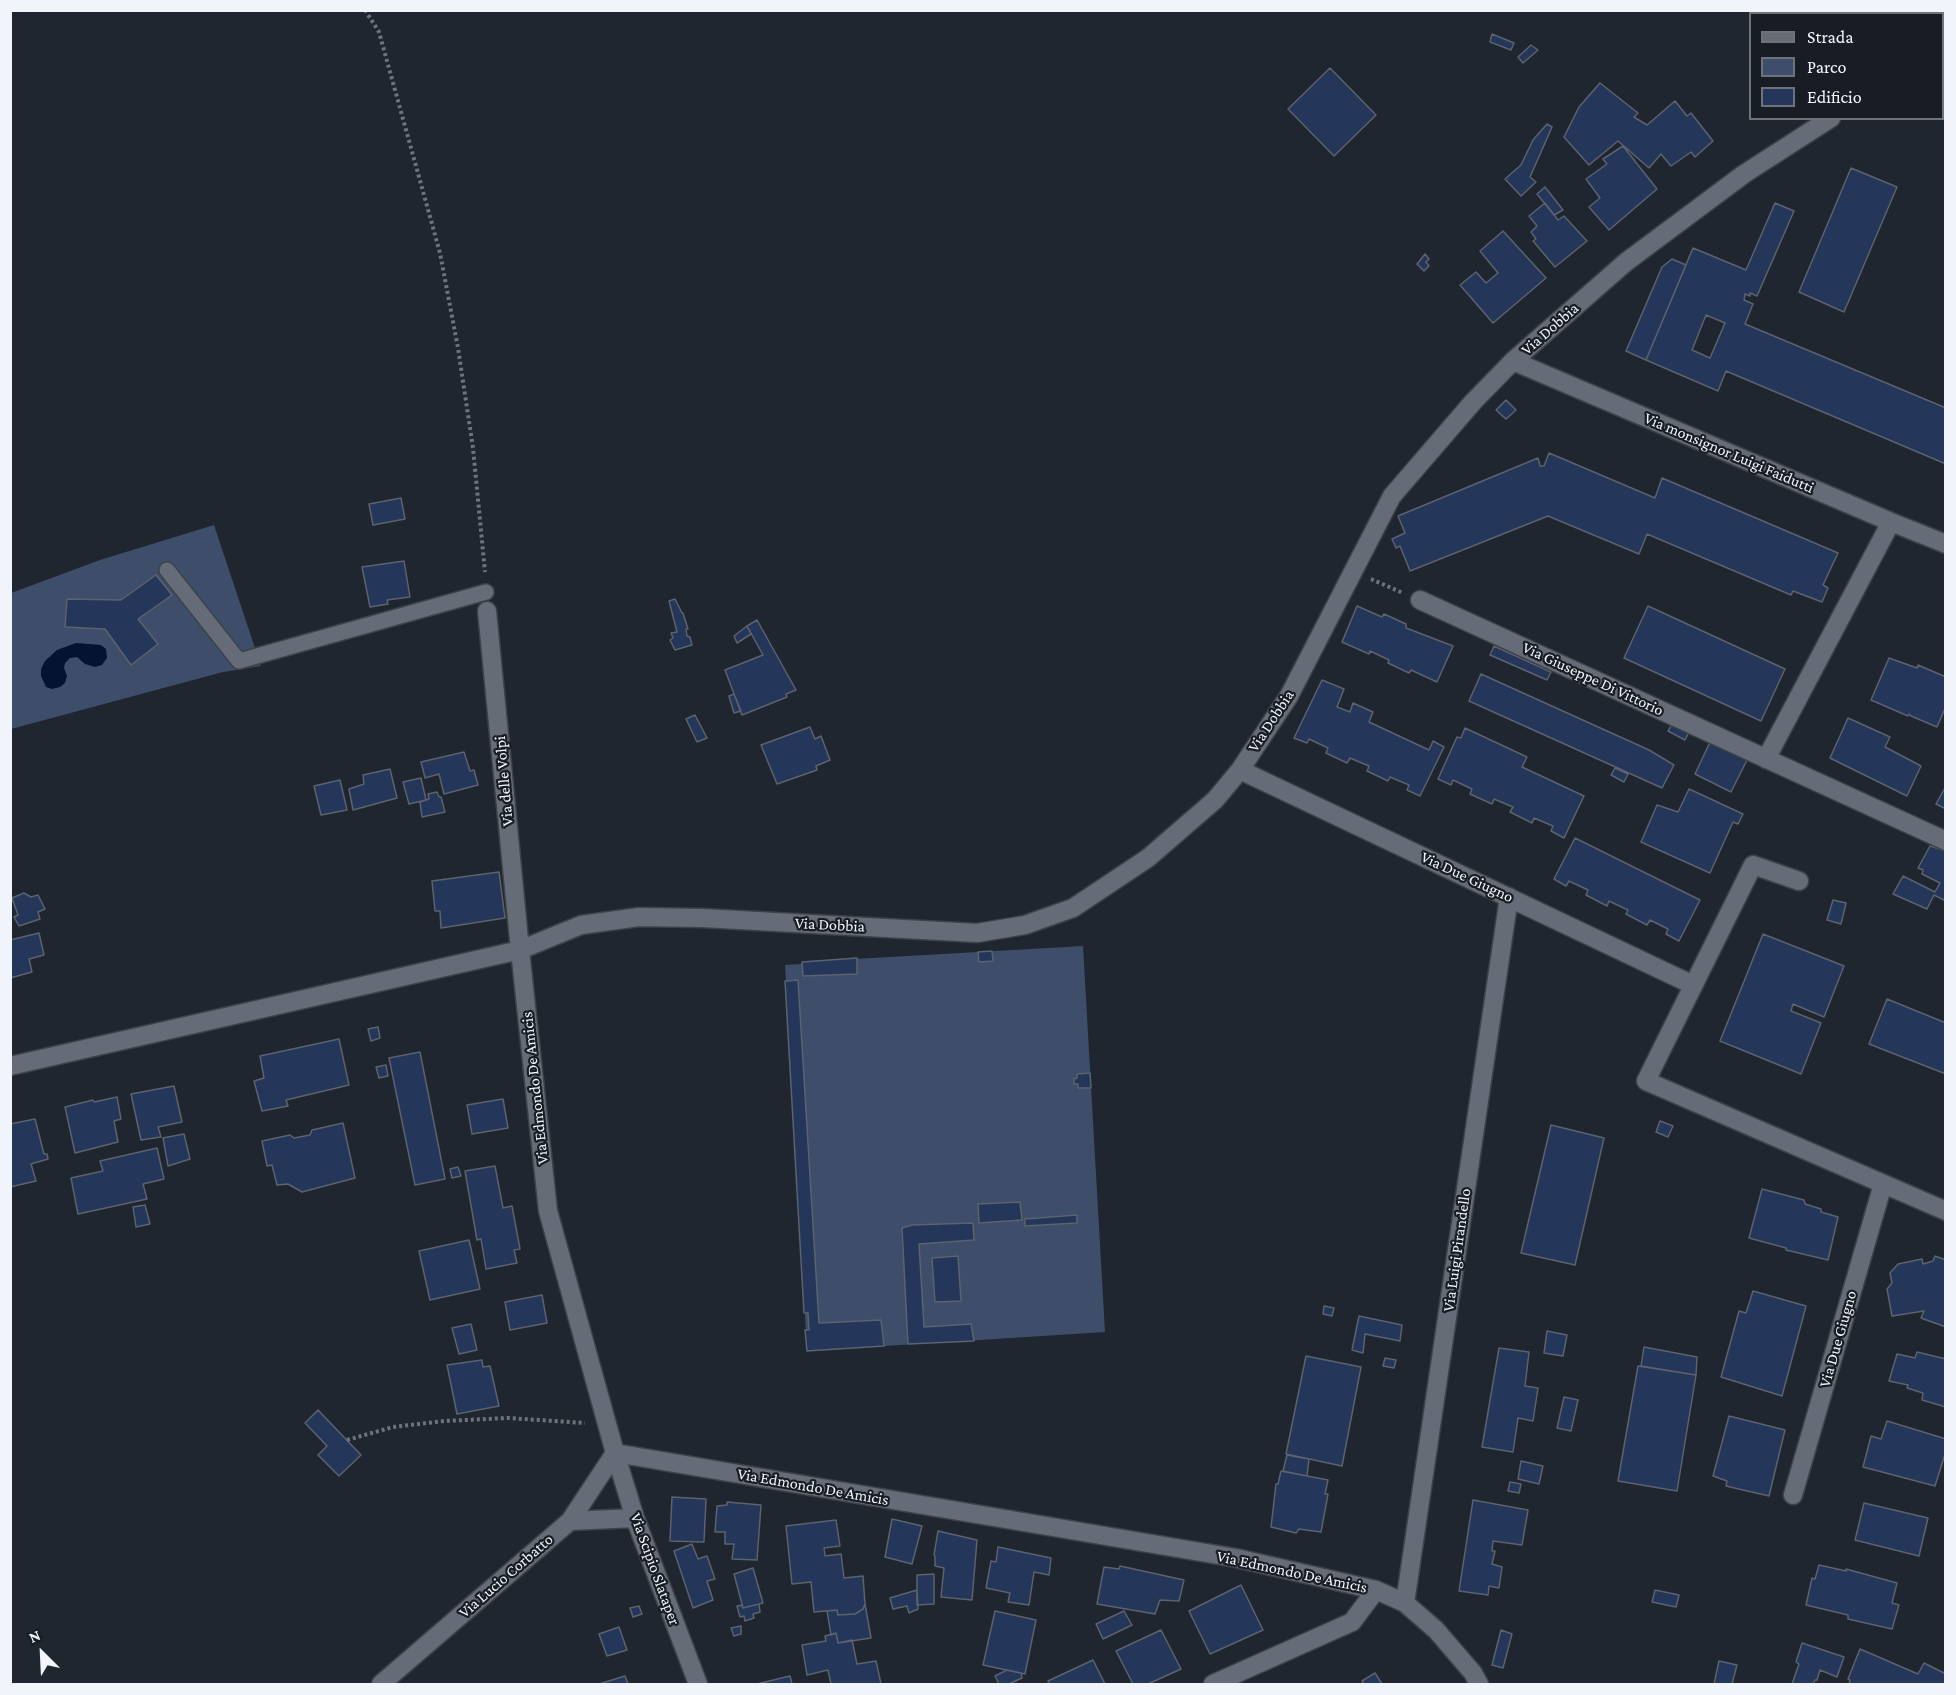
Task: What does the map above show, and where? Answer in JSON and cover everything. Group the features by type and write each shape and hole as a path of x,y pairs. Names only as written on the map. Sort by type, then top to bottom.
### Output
{"street":[{"name":"Via Dobbia","path":"10,1066 520,950 581,925 639,917 702,918 977,933 1025,925 1073,908 1148,858 1215,800 1240,770 1289,696 1392,496 1473,402 1513,361 1626,262 1744,174 1829,120"},
{"name":"Via monsignor Luigi Faidutti","path":"1513,361 1946,544"},
{"path":"1766,759 1891,522"},
{"name":"Via Giuseppe Di Vittorio","path":"1420,600 1946,841"},
{"name":"Via delle Volpi","path":"487,611 520,950"},
{"name":"Via Due Giugno","path":"1240,770 1693,985"},
{"path":"1799,881 1753,865 1646,1082 1946,1211"},
{"name":"Via Luigi Pirandello","path":"1405,1603 1509,897"},
{"name":"Via Edmondo De Amicis","path":"520,950 548,1211 615,1453 1236,1558 1376,1590 1405,1603 1436,1630 1473,1673 1479,1684"},
{"name":"Via Due Giugno","path":"1793,1495 1883,1184"},
{"name":"Via Scipio Slataper","path":"615,1453 635,1518 698,1684"},
{"name":"Via Lucio Corbatto","path":"381,1684 570,1521 615,1453"},
{"path":"570,1521 635,1518"},
{"path":"1214,1684 1352,1622 1376,1590"}],"lane":[{"path":"167,570 239,660 486,592"}],"path":[{"path":"365,10 379,32 441,253 473,448 486,592"},
{"path":"1352,571 1420,600"},
{"path":"347,1440 393,1427 444,1421 497,1418 607,1425"}],"green space":[{"path":"214,525 261,666 223,672 11,729 11,593 100,560"},
{"path":"1083,946 1105,1332 807,1351 785,965 802,962"}],"shaded area":[{"path":"76,643 101,645 106,649 107,658 102,665 95,667 85,664 77,657 70,658 64,668 67,676 65,683 52,689 46,687 41,676 41,669 45,661 57,650"}],"building":[{"path":"1835,10 1836,12 1815,12"},
{"path":"1492,34 1514,43 1511,50 1490,42"},
{"path":"1531,45 1538,50 1523,63 1518,57"},
{"path":"1330,68 1376,115 1334,156 1288,109"},
{"path":"1600,83 1638,113 1634,117 1647,125 1675,101 1687,116 1691,113 1713,141 1695,157 1691,152 1671,166 1661,154 1649,168 1618,141 1589,165 1564,137 1579,107"},
{"path":"1547,124 1552,127 1530,177 1536,182 1521,196 1505,179 1521,165 1533,140"},
{"path":"1623,146 1657,189 1609,230 1589,207 1600,198 1586,179 1607,164 1603,159"},
{"path":"1851,168 1897,187 1844,312 1799,292"},
{"path":"1545,187 1563,210 1554,215 1537,194"},
{"path":"1545,203 1558,220 1564,216 1587,241 1555,267 1533,241 1536,239 1531,232 1537,226 1529,216"},
{"path":"1775,203 1794,211 1757,296 1750,293 1750,296 1745,294 1744,300 1753,304 1745,324 1946,408 1946,464 1726,371 1718,391 1646,360 1693,248 1746,270","holes":["1706,315 1725,323 1710,358 1692,350"]},
{"path":"1503,231 1546,278 1493,323 1460,285 1476,272 1486,283 1498,273 1480,251"},
{"path":"1425,254 1429,259 1426,262 1429,266 1424,271 1417,264"},
{"path":"1672,259 1686,265 1646,360 1626,351 1662,267"},
{"path":"1506,400 1516,410 1506,419 1496,410"},
{"path":"1549,453 1655,498 1662,478 1838,553 1823,585 1828,588 1822,602 1793,591 1791,595 1647,534 1639,554 1548,516 1410,571 1400,546 1396,548 1392,539 1405,533 1398,516 1538,458 1540,466 1544,466"},
{"path":"401,498 405,519 373,525 369,504"},
{"path":"404,561 410,597 387,600 388,604 370,607 362,567"},
{"path":"156,575 172,595 138,619 158,644 131,665 105,629 65,627 67,599 121,600"},
{"path":"675,599 683,613 688,629 686,629 687,636 690,637 692,645 675,650 670,640 673,638 671,633 677,632 669,601"},
{"path":"1357,606 1382,617 1384,614 1406,624 1406,628 1453,646 1437,682 1411,670 1409,673 1370,651 1369,654 1342,642"},
{"path":"1648,606 1785,669 1761,721 1624,658"},
{"path":"757,620 796,690 786,694 787,697 742,715 725,670 763,655 747,626"},
{"path":"747,626 751,634 737,643 734,636"},
{"path":"1494,646 1551,672 1547,680 1490,655"},
{"path":"1889,658 1917,668 1918,665 1946,677 1946,706 1937,727 1871,700"},
{"path":"1481,674 1649,750 1674,765 1662,788 1469,701"},
{"path":"1322,680 1344,689 1337,707 1350,712 1353,703 1373,712 1369,722 1429,750 1433,741 1444,747 1420,796 1407,790 1409,785 1390,777 1388,781 1367,771 1369,766 1350,758 1347,763 1326,753 1328,748 1309,739 1307,743 1294,738"},
{"path":"734,694 741,711 734,713 729,696"},
{"path":"695,715 707,738 697,742 686,719"},
{"path":"1848,718 1890,737 1885,747 1921,766 1907,796 1830,758"},
{"path":"1672,724 1689,732 1685,740 1668,731"},
{"path":"810,727 815,739 821,736 830,760 816,766 817,770 777,784 761,745"},
{"path":"1465,728 1527,757 1522,767 1584,796 1564,838 1551,831 1553,826 1534,818 1532,823 1510,812 1513,807 1494,799 1492,804 1470,794 1472,789 1453,780 1451,785 1438,779 1457,737 1461,738"},
{"path":"1711,740 1748,758 1731,792 1695,774"},
{"path":"464,752 470,771 474,770 478,785 444,794 439,774 425,778 421,762"},
{"path":"1615,768 1628,774 1624,782 1611,775"},
{"path":"390,769 397,798 353,810 349,789 364,784 363,775"},
{"path":"421,778 426,800 409,804 403,782"},
{"path":"340,780 347,810 321,815 314,786"},
{"path":"1946,786 1946,809 1936,804"},
{"path":"1689,789 1743,814 1738,824 1733,822 1710,873 1641,842 1657,805 1678,812"},
{"path":"437,792 441,797 445,812 422,817 420,802 429,799 428,794"},
{"path":"1575,838 1700,900 1679,941 1666,934 1668,929 1650,920 1647,925 1626,914 1628,910 1609,901 1607,906 1586,895 1588,890 1569,881 1566,886 1554,879"},
{"path":"1930,846 1946,851 1946,901 1934,895 1927,909 1893,894 1903,876 1935,892 1940,883 1922,874 1923,870 1918,868"},
{"path":"499,872 505,918 441,928 440,911 435,911 432,881"},
{"path":"24,893 31,897 38,895 45,909 38,912 40,919 19,926 14,917 18,915 12,898"},
{"path":"1833,900 1846,903 1841,924 1827,920"},
{"path":"39,933 44,955 29,959 32,972 10,978 10,940"},
{"path":"1763,934 1844,966 1824,1017 1793,1004 1791,1011 1821,1023 1801,1074 1720,1041"},
{"path":"992,951 993,961 979,962 978,952"},
{"path":"857,958 857,974 803,976 802,962"},
{"path":"798,980 819,1323 881,1320 884,1346 807,1351 805,1330 809,1330 808,1313 804,1313 785,981"},
{"path":"1887,999 1946,1023 1946,1074 1869,1044"},
{"path":"378,1027 380,1038 371,1041 368,1029"},
{"path":"339,1039 349,1085 286,1100 288,1106 262,1111 254,1081 264,1078 260,1056"},
{"path":"420,1052 445,1179 415,1185 389,1058"},
{"path":"386,1065 388,1076 379,1078 376,1067"},
{"path":"1090,1073 1091,1088 1078,1088 1078,1084 1074,1084 1077,1074"},
{"path":"174,1086 182,1122 158,1127 161,1137 141,1140 131,1094"},
{"path":"117,1097 121,1119 114,1121 118,1142 75,1153 65,1107"},
{"path":"503,1099 508,1128 472,1134 467,1105"},
{"path":"35,1119 44,1154 47,1154 48,1159 31,1164 36,1181 10,1187 10,1124"},
{"path":"1660,1121 1673,1126 1668,1137 1656,1132"},
{"path":"343,1123 355,1178 302,1192 288,1184 277,1185 272,1165 267,1166 262,1141 290,1135 294,1138 310,1135 312,1130"},
{"path":"1551,1125 1604,1138 1575,1265 1521,1253"},
{"path":"184,1134 190,1159 168,1166 163,1138"},
{"path":"157,1148 164,1179 143,1184 147,1199 78,1214 71,1178 103,1171 100,1161"},
{"path":"495,1166 503,1208 512,1206 520,1249 514,1250 517,1263 486,1269 481,1239 477,1240 465,1171"},
{"path":"458,1167 461,1176 452,1178 450,1169"},
{"path":"1762,1189 1804,1200 1805,1204 1821,1209 1821,1212 1838,1217 1828,1260 1749,1238"},
{"path":"1020,1202 1022,1220 979,1223 978,1204"},
{"path":"145,1205 150,1224 136,1227 133,1207"},
{"path":"1077,1215 1077,1223 1025,1226 1025,1219"},
{"path":"973,1223 974,1240 919,1244 924,1327 971,1324 974,1341 908,1344 902,1228 912,1225"},
{"path":"469,1240 480,1289 430,1300 419,1251"},
{"path":"958,1256 961,1301 935,1302 932,1258"},
{"path":"1935,1256 1946,1260 1946,1327 1921,1318 1924,1311 1892,1316 1887,1289 1892,1283 1890,1273 1898,1264 1922,1259 1923,1264 1933,1261"},
{"path":"1753,1291 1806,1306 1782,1396 1721,1377 1739,1311 1746,1313"},
{"path":"542,1295 547,1323 510,1330 505,1302"},
{"path":"1324,1306 1334,1308 1332,1316 1323,1314"},
{"path":"1359,1316 1402,1325 1400,1341 1365,1334 1363,1353 1352,1350"},
{"path":"471,1324 477,1350 459,1354 452,1328"},
{"path":"1547,1331 1567,1335 1563,1356 1544,1353"},
{"path":"1644,1347 1697,1357 1696,1375 1641,1366"},
{"path":"1499,1348 1529,1352 1525,1386 1538,1388 1533,1421 1518,1418 1513,1452 1482,1447"},
{"path":"1917,1352 1946,1359 1946,1407 1922,1400 1923,1393 1907,1388 1908,1385 1889,1381 1897,1354 1915,1358"},
{"path":"1306,1356 1361,1367 1342,1466 1286,1454"},
{"path":"1385,1358 1396,1360 1394,1368 1383,1366"},
{"path":"482,1360 483,1367 490,1366 499,1406 457,1414 447,1365"},
{"path":"1638,1366 1696,1375 1677,1491 1618,1481"},
{"path":"1564,1397 1578,1400 1571,1431 1557,1428"},
{"path":"318,1410 361,1455 339,1476 318,1455 327,1446 305,1423"},
{"path":"1729,1416 1785,1430 1769,1496 1726,1486 1727,1481 1713,1476"},
{"path":"1887,1421 1946,1439 1946,1451 1935,1486 1863,1467 1871,1436 1881,1439"},
{"path":"1287,1455 1309,1459 1307,1476 1283,1471"},
{"path":"1521,1461 1543,1466 1539,1484 1518,1479"},
{"path":"1281,1471 1328,1480 1325,1494 1328,1494 1321,1532 1299,1529 1296,1533 1271,1527 1276,1484 1278,1484"},
{"path":"1510,1482 1521,1484 1519,1493 1508,1491"},
{"path":"672,1497 706,1499 704,1542 670,1541"},
{"path":"1473,1500 1528,1510 1522,1545 1493,1541 1492,1551 1495,1551 1492,1564 1502,1567 1499,1588 1489,1586 1488,1595 1459,1591"},
{"path":"727,1502 761,1505 757,1560 732,1559 734,1544 725,1544 725,1532 715,1532 717,1506 727,1505"},
{"path":"1864,1503 1928,1518 1919,1556 1855,1540"},
{"path":"892,1519 922,1526 912,1564 885,1557"},
{"path":"836,1520 840,1546 824,1548 825,1556 841,1554 844,1578 863,1576 865,1604 863,1609 855,1614 838,1615 837,1610 814,1612 811,1582 792,1584 786,1526"},
{"path":"938,1531 977,1540 972,1600 941,1597 944,1568 935,1566 934,1555"},
{"path":"692,1544 698,1559 707,1556 715,1579 707,1581 713,1600 693,1608 674,1551"},
{"path":"998,1547 1051,1558 1049,1575 1034,1572 1029,1605 1008,1602 1010,1593 986,1588 991,1561 996,1562"},
{"path":"1819,1565 1846,1571 1846,1569 1897,1583 1892,1603 1899,1605 1892,1629 1848,1619 1848,1615 1806,1605 1812,1578 1815,1579"},
{"path":"1120,1566 1184,1580 1179,1601 1160,1600 1155,1614 1097,1604 1104,1567 1119,1569"},
{"path":"753,1568 763,1603 743,1608 734,1574"},
{"path":"934,1574 934,1604 917,1605 917,1575"},
{"path":"1241,1585 1263,1630 1210,1654 1189,1611"},
{"path":"917,1590 918,1609 909,1613 907,1606 893,1609 890,1598"},
{"path":"1655,1590 1679,1595 1676,1607 1652,1602"},
{"path":"759,1604 760,1612 753,1614 754,1618 745,1621 744,1616 740,1617 737,1606 742,1605 743,1608"},
{"path":"865,1604 871,1638 838,1643 836,1633 831,1635 827,1611 837,1610 838,1615 855,1614 863,1609"},
{"path":"639,1606 642,1614 633,1617 630,1608"},
{"path":"995,1611 1036,1620 1025,1674 983,1665"},
{"path":"1124,1611 1132,1625 1103,1639 1096,1624"},
{"path":"741,1626 741,1634 734,1636 731,1628"},
{"path":"619,1627 627,1650 607,1656 599,1634"},
{"path":"1161,1630 1181,1669 1148,1684 1133,1684 1116,1651"},
{"path":"1501,1630 1512,1634 1503,1668 1492,1665"},
{"path":"836,1633 838,1643 852,1640 857,1664 876,1661 881,1684 831,1684 828,1670 807,1675 802,1645 826,1641 825,1636"},
{"path":"1802,1643 1844,1657 1837,1677 1820,1670 1813,1684 1792,1684 1799,1664 1796,1662"},
{"path":"1860,1649 1918,1674 1924,1663 1946,1674 1946,1684 1849,1684 1848,1679"},
{"path":"1093,1660 1105,1684 1049,1684 1048,1681"},
{"path":"1719,1661 1737,1665 1732,1684 1714,1684"},
{"path":"1007,1670 1021,1673 1022,1678 1009,1684 999,1684 995,1676"},
{"path":"1375,1673 1382,1684 1364,1684 1362,1681"},
{"path":"625,1676 628,1684 599,1684"},
{"path":"790,1676 792,1684 757,1684"}]}
